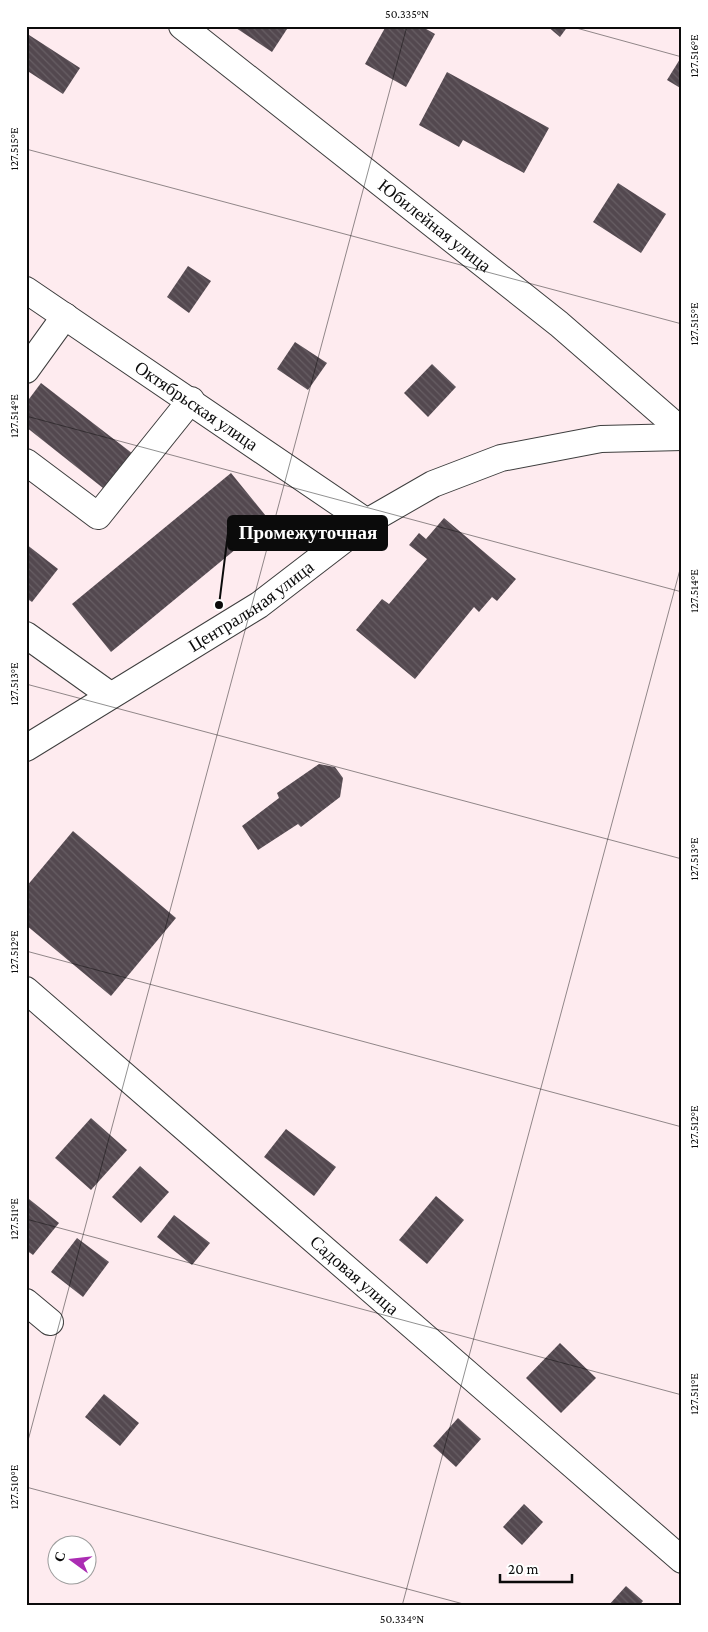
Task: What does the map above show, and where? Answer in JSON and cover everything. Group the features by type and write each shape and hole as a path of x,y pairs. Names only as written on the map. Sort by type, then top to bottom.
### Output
{"street":[{"name":"Юбилейная улица","path":"182,26 559,324 682,431"},
{"name":"Октябрьская улица","path":"26,290 191,400 367,522"},
{"path":"26,370 65,316"},
{"path":"26,462 98,516 191,400"},
{"name":"Центральная улица","path":"26,748 259,605 367,522 433,484 501,458 601,439 682,437"},
{"path":"26,635 110,695"},
{"name":"Садовая улица","path":"26,990 682,1560"},
{"path":"26,1302 50,1322"}],"building":[{"path":"233,26 289,26 272,52"},
{"path":"386,26 421,26 435,34 406,87 365,64"},
{"path":"547,26 568,26 560,37"},
{"path":"26,33 80,68 63,94 26,70"},
{"path":"680,59 682,60 682,89 667,80"},
{"path":"447,72 549,128 524,173 463,140 459,147 419,125"},
{"path":"618,183 666,214 641,253 593,222"},
{"path":"188,266 211,281 189,313 167,297"},
{"path":"295,342 327,363 308,390 277,369"},
{"path":"432,364 456,387 428,417 404,393"},
{"path":"41,383 137,457 108,492 26,427 26,403"},
{"path":"231,473 270,521 111,652 72,604"},
{"path":"444,518 516,579 497,601 492,597 479,612 474,607 415,679 356,630 382,599 389,604 427,559 409,545 419,533 426,539"},
{"path":"26,544 58,569 32,602 26,598"},
{"path":"319,764 335,767 343,778 340,797 301,827 298,824 258,850 242,826 279,798 277,793"},
{"path":"73,831 176,918 111,996 26,925 26,887"},
{"path":"91,1118 127,1150 91,1190 55,1158"},
{"path":"286,1129 336,1167 314,1196 264,1157"},
{"path":"140,1166 169,1192 141,1223 112,1197"},
{"path":"436,1196 464,1220 427,1264 399,1240"},
{"path":"29,1199 59,1223 33,1255 26,1250 26,1202"},
{"path":"174,1215 210,1243 192,1265 157,1237"},
{"path":"77,1238 109,1262 83,1297 51,1272"},
{"path":"560,1343 596,1378 561,1413 526,1378"},
{"path":"104,1394 139,1423 120,1446 85,1417"},
{"path":"458,1418 481,1439 456,1467 433,1446"},
{"path":"524,1504 543,1522 522,1545 503,1527"},
{"path":"626,1586 643,1601 639,1606 608,1606"}],"place":[{"name":"Промежуточная","path":"219,605"}]}
